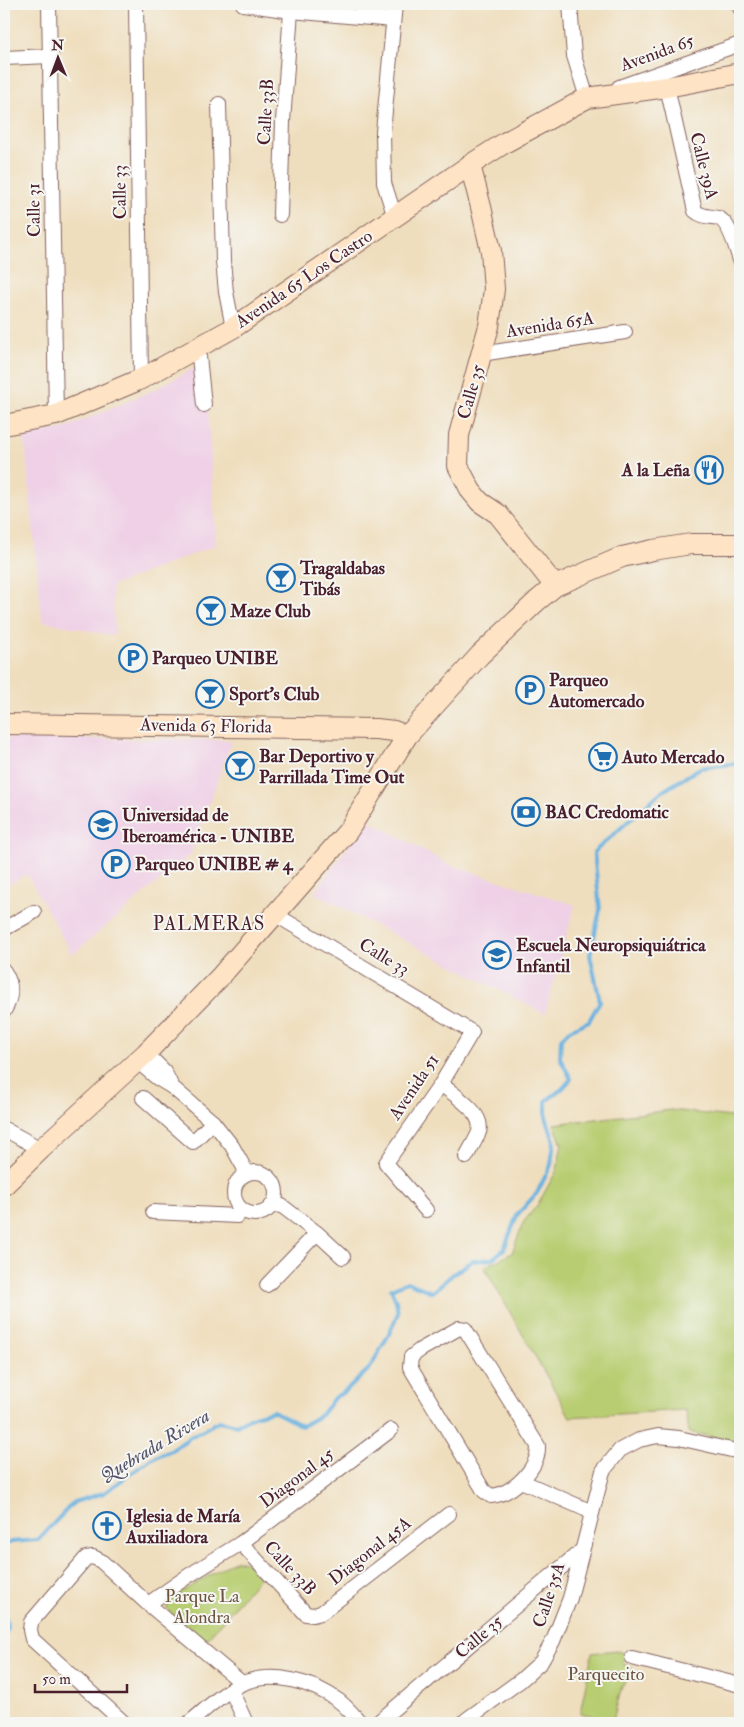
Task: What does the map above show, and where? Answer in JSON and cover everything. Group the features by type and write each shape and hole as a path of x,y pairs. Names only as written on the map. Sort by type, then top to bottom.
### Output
{"main road":[{"path":"587,98 667,87 740,72"},
{"name":"Avenida 65 Los Castro","path":"4,424 56,415 141,379 233,328 470,165 506,142 587,98"},
{"name":"Calle 35","path":"470,165 491,251 494,290 489,326 458,435 458,466 471,491 480,502 498,514 555,586"},
{"path":"4,1185 141,1057 219,978 348,831 407,736 480,654 555,586 622,558 652,550 702,544 740,544"},
{"name":"Avenida 63 Florida","path":"4,724 376,729 394,731 407,736"},
{"path":"376,729 386,746 389,765"}],"street":[{"name":"Calle 31","path":"49,4 56,415"},
{"name":"Calle 33","path":"136,4 141,379"},
{"path":"243,4 291,11 393,20"},
{"path":"395,4 383,132 384,183 395,217"},
{"path":"570,4 574,56 587,98"},
{"path":"739,4 740,8"},
{"name":"Calle 33B","path":"280,215 283,122 291,11"},
{"name":"Avenida 65","path":"587,98 740,44"},
{"path":"4,58 51,56"},
{"name":"Calle 39A","path":"667,87 695,211 700,215 723,221 727,226 740,260"},
{"path":"219,104 223,261 226,292 233,328"},
{"name":"Avenida 65A","path":"481,354 625,332"},
{"path":"198,347 204,405"},
{"path":"4,929 34,912"},
{"name":"Calle 33","path":"276,915 472,1032"},
{"path":"4,971 10,986 11,995 4,1011"},
{"name":"Avenida 51","path":"426,1210 386,1162 441,1084 472,1032"},
{"path":"141,1057 164,1071 172,1087 213,1122 232,1146 247,1173"},
{"path":"441,1084 475,1112 479,1119 480,1130 466,1157"},
{"path":"143,1098 193,1142 213,1122"},
{"path":"4,1129 41,1149"},
{"path":"272,1206 276,1191 274,1183 269,1177 255,1172 242,1176 235,1187 235,1200 243,1210 249,1213 261,1213 272,1206 282,1206 317,1233 343,1257"},
{"path":"153,1212 237,1216 243,1210"},
{"path":"267,1285 317,1233"},
{"path":"459,1328 465,1329 538,1446 538,1454 534,1464 521,1481 499,1496 491,1496 484,1491 410,1367 411,1357 459,1328"},
{"name":"Diagonal 45","path":"148,1604 241,1543 392,1430"},
{"name":"Calle 35A","path":"466,1720 522,1680 541,1662 554,1641 570,1598 604,1470 620,1450 639,1440 658,1436 679,1438 740,1452"},
{"path":"521,1481 592,1512"},
{"name":"Diagonal 45A","path":"314,1616 321,1613 449,1514"},
{"name":"Calle 33B","path":"241,1543 306,1614 314,1616"},
{"name":"Calle 35","path":"377,1723 582,1550"},
{"path":"124,1723 32,1639 31,1622 86,1558 101,1561 237,1687 246,1723"},
{"path":"632,1658 740,1685"},
{"path":"189,1723 237,1687 270,1678 298,1682 319,1689 341,1702 361,1723"}],"shaded area":[{"path":"205,362 216,545 112,586 115,636 42,621 24,434 63,429 155,389"},
{"name":"Universidad de Iberoamérica - UNIBE","path":"4,738 232,740 191,854 72,955 27,874 4,887"},
{"name":"Escuela Neuropsiquiátrica Infantil","path":"368,820 450,865 575,905 545,1014 314,893"}],"green space":[{"path":"671,1110 740,1118 740,1443 689,1432 686,1410 570,1417 484,1267 512,1253 523,1223 538,1204 557,1170 562,1144 554,1124"},
{"name":"Parque La Alondra","path":"236,1560 246,1562 260,1577 206,1640 170,1613 167,1608 167,1600"},
{"name":"Parquecito","path":"616,1650 626,1654 623,1664 634,1669 637,1677 628,1678 622,1686 613,1720 580,1713 592,1653"}],"waterway":[{"name":"Quebrada Rivera","path":"4,1546 11,1542 38,1540 74,1502 104,1493 151,1459 172,1450 219,1421 236,1425 254,1416 273,1411 302,1426 321,1415 334,1398 347,1390 370,1368 389,1334 398,1313 391,1289 407,1282 432,1292 472,1261 492,1259 504,1249 517,1215 537,1193 551,1165 554,1141 546,1117 546,1101 562,1089 571,1079 560,1058 561,1038 570,1030 589,1021 600,1001 590,955 600,910 594,852 660,793 700,768 740,763"},
{"name":"Quebrada Rivera","path":"4,1612 8,1628 4,1636"}],"place":[{"name":"A la Leña","path":"709,470"},
{"name":"Tragaldabas Tibás","path":"281,578"},
{"name":"Maze Club","path":"211,611"},
{"name":"Parqueo UNIBE","path":"133,658"},
{"name":"Parqueo Automercado","path":"530,690"},
{"name":"Sport's Club","path":"210,694"},
{"name":"Auto Mercado","path":"603,757"},
{"name":"Bar Deportivo y Parrillada Time Out","path":"240,766"},
{"name":"BAC Credomatic","path":"526,812"},
{"name":"Universidad de Iberoamérica - UNIBE","path":"103,825"},
{"name":"Parqueo UNIBE # 4","path":"116,864"},
{"name":"Escuela Neuropsiquiátrica Infantil","path":"497,955"},
{"name":"Iglesia de María Auxiliadora","path":"107,1526"}],"district":[{"name":"PALMERAS","path":"209,924"}]}
